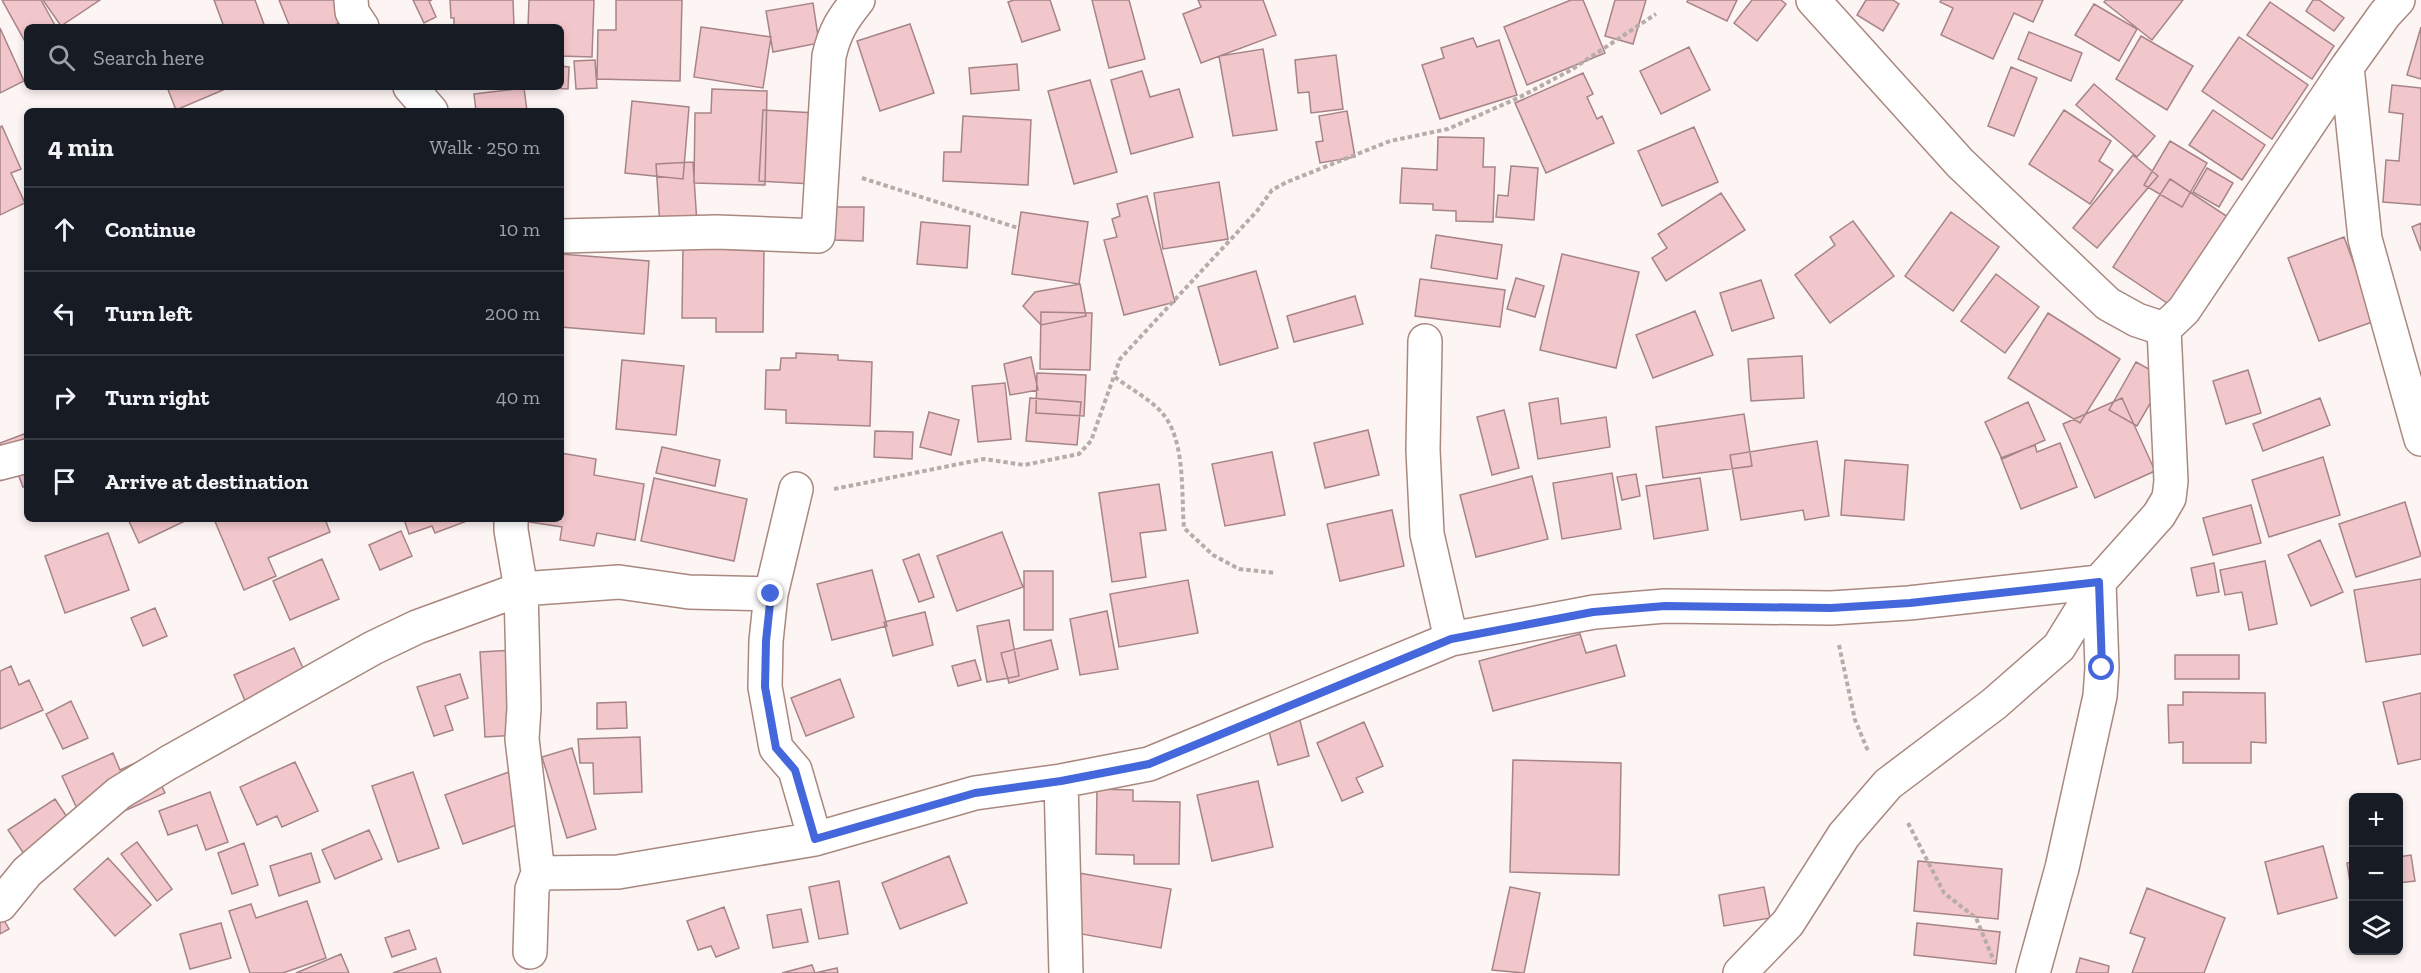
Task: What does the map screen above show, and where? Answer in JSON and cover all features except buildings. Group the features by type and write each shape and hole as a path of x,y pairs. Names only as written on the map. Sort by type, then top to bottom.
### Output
{"street":[{"path":"351,0 352,12 360,24"},
{"path":"564,236 717,232 818,236 830,56 839,25 858,0"},
{"path":"1813,0 1960,163 2108,304 2137,320 2164,329"},
{"path":"1740,973 1788,923 1844,835 1888,784 1994,704 2059,647 2099,582 2159,515 2169,498 2171,481 2164,329 2184,310 2347,67 2385,5"},
{"path":"2347,67 2365,238 2421,439"},
{"path":"413,90 428,108"},
{"path":"1425,340 1423,450 1426,534 1451,639"},
{"path":"0,463 24,457"},
{"path":"796,489 771,594 766,641 765,687 776,748 795,770 815,839"},
{"path":"511,522 521,589 524,708 522,739 538,873 532,889 530,952"},
{"path":"0,904 27,872 110,800 168,763 373,648 417,627 521,589 619,582 689,592 771,594"},
{"path":"538,873 618,872 815,839 975,793 1061,781 1149,764 1451,639 1593,612 1665,606 1831,608 1910,603 2099,582"},
{"path":"2033,973 2062,868 2100,696 2102,668 2099,582"},
{"path":"1061,781 1066,973"}],"path":[{"path":"796,489 856,486 984,459 1024,465 1079,454 1091,441 1120,359 1250,218 1272,190 1390,141 1448,129 1518,98 1571,70 1656,14"},
{"path":"824,167 897,188 1018,228"},
{"path":"1115,377 1162,412 1171,426 1178,444 1184,528 1213,555 1239,569 1276,573"}],"route":[{"path":"771,594 766,641 765,687 776,748 795,770 815,839 975,793 1061,781 1149,764 1451,639 1593,612 1665,606 1831,608 1910,603 2099,582 2102,668"}]}
